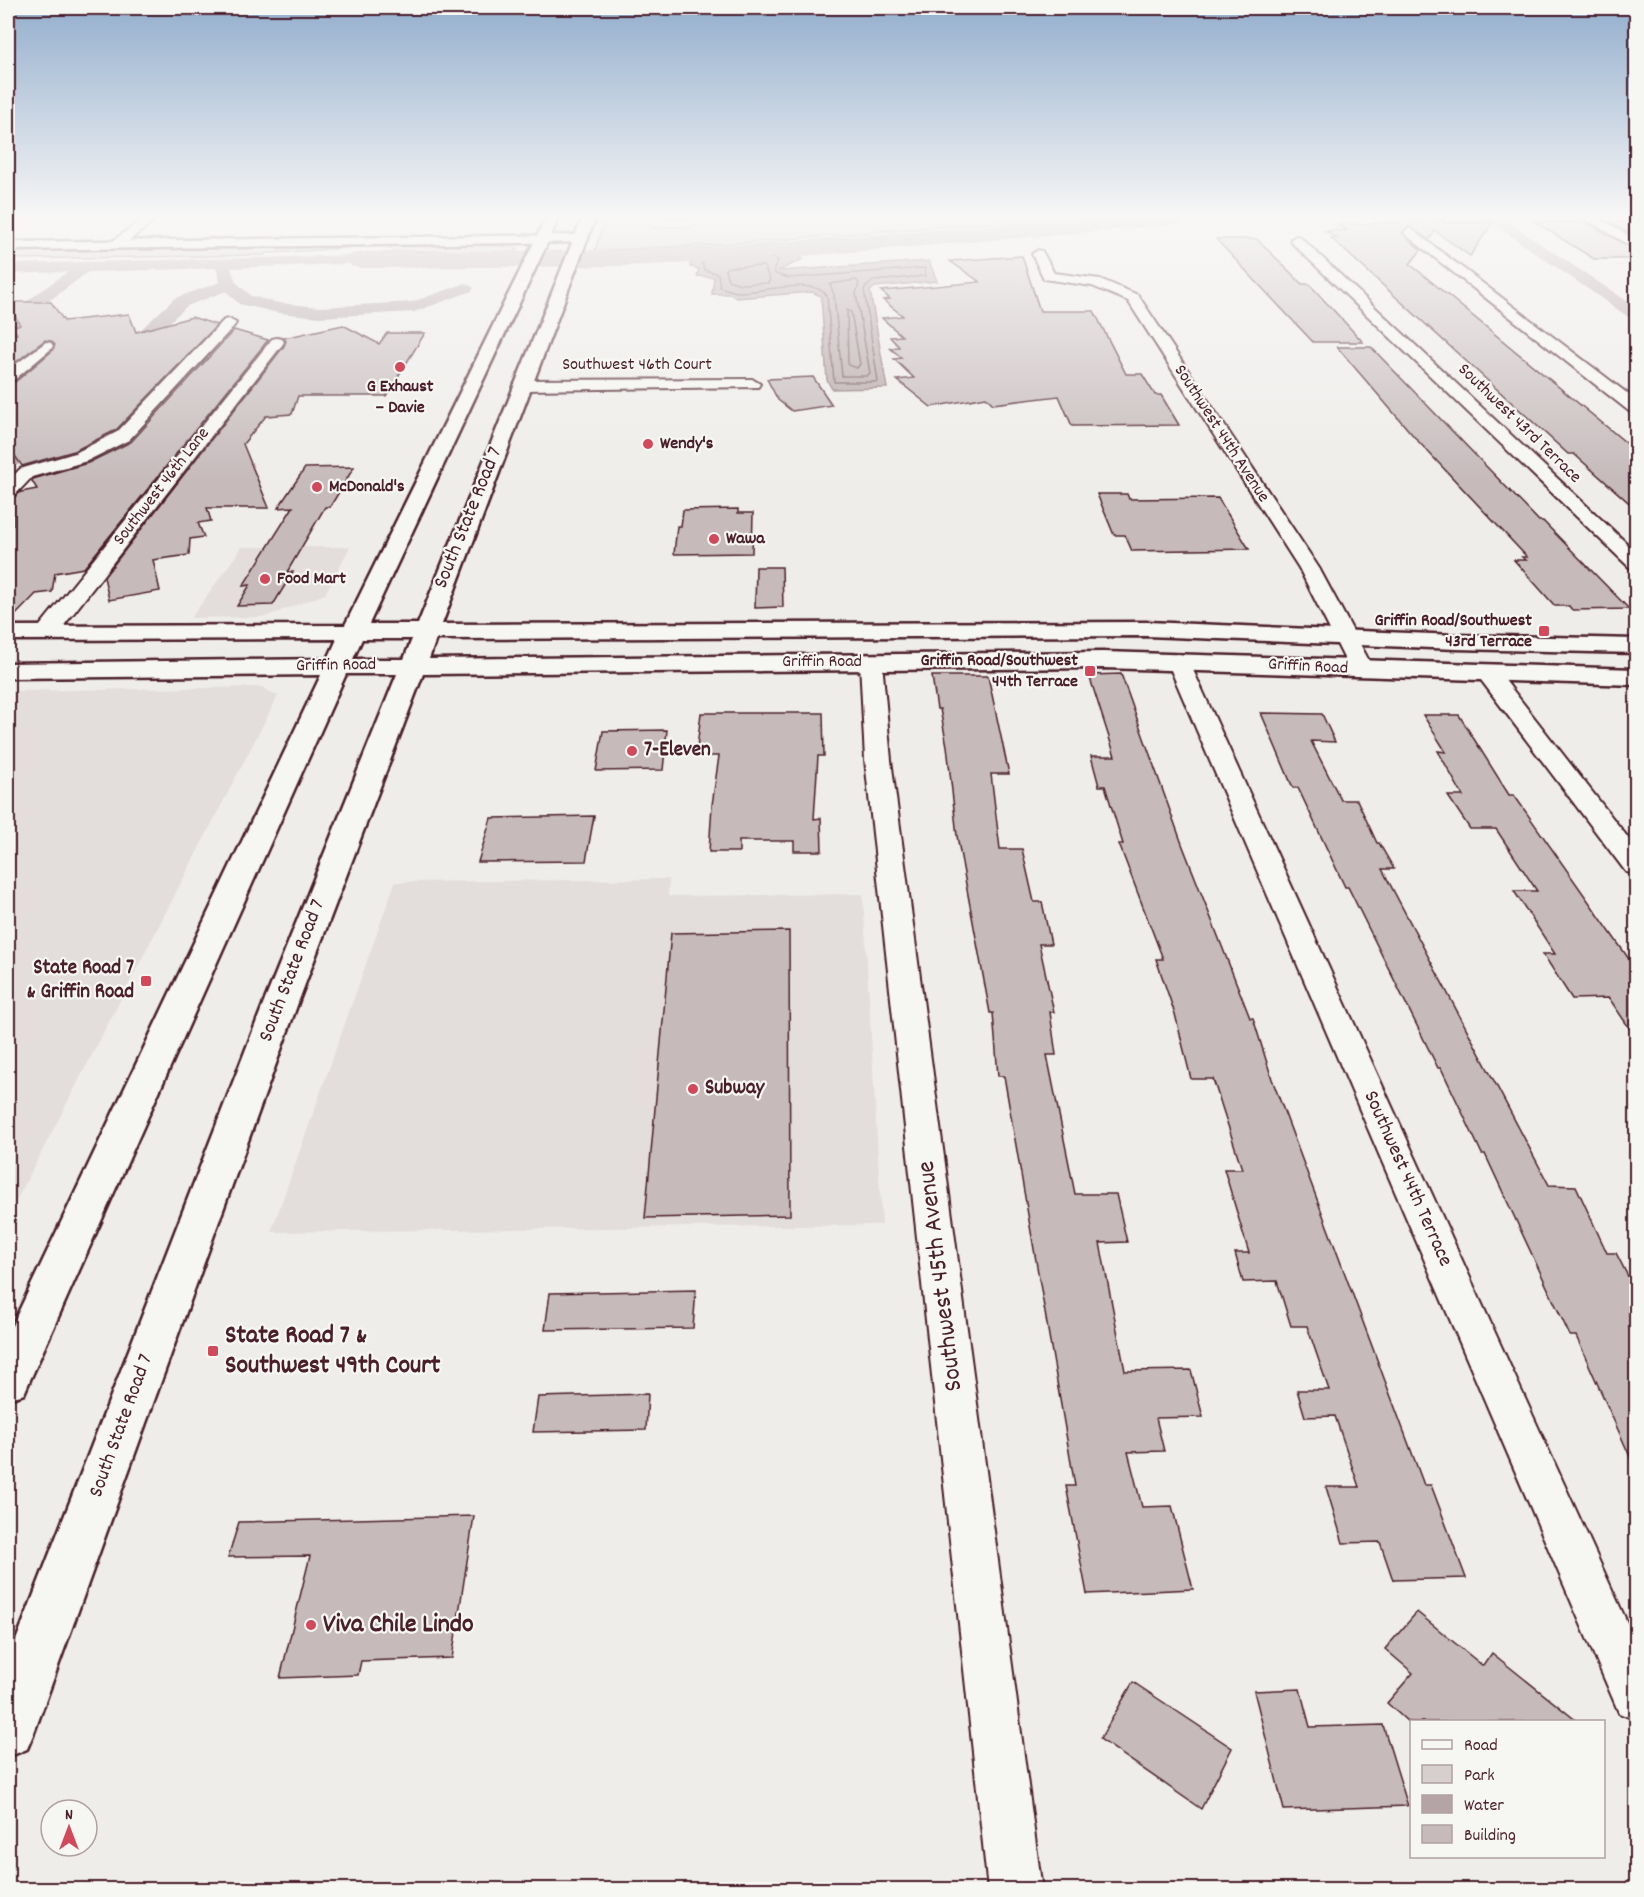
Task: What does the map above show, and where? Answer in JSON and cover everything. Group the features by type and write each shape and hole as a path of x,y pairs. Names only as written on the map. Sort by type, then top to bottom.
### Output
{"main road":[{"name":"South State Road 7","path":"8,1730 258,1062 424,632 502,375 521,305"},
{"name":"South State Road 7","path":"8,1380 353,632 502,375 546,305"},
{"name":"Griffin Road","path":"8,633 1147,628 1468,642 1636,646"},
{"name":"Griffin Road","path":"8,670 411,665 1179,662 1489,675 1636,677"}],"street":[{"name":"Southwest 44th Avenue","path":"1137,305 1309,568 1362,669"},
{"name":"Southwest 43rd Terrace","path":"1364,305 1636,563"},
{"path":"1503,305 1636,408"},
{"path":"8,491 26,473 81,457 123,436 229,323"},
{"name":"Southwest 46th Lane","path":"47,632 277,342"},
{"path":"8,377 46,346"},
{"name":"Southwest 46th Court","path":"502,375 752,384"},
{"name":"Southwest 45th Avenue","path":"871,662 878,760 1015,1890"},
{"name":"Southwest 44th Terrace","path":"1179,662 1636,1696"},
{"path":"1489,675 1636,866"}],"shaded area":[{"path":"242,547 350,547 325,594 265,617 191,618"},
{"path":"262,687 278,696 8,1217 8,691"},
{"path":"669,879 668,896 863,894 882,1225 271,1232 395,882"}],"water":[{"path":"822,305 872,305 887,388 832,389 827,380"}],"building":[{"path":"9,305 53,305 64,321 129,314 136,332 192,317 217,325 116,430 74,451 22,466 8,446 8,384 15,382 52,351 55,345 45,340 8,368 8,335 17,334 12,326 20,325"},
{"path":"889,305 1038,305 1040,311 1094,311 1126,374 1142,374 1155,395 1161,395 1179,425 1072,426 1059,396 993,404 986,397 931,407 897,380 914,378 894,359 902,358 890,348 899,347 890,337 902,336 882,318 903,316"},
{"path":"1278,305 1328,305 1363,342 1313,342"},
{"path":"1404,305 1459,305 1636,451 1636,509 1574,454 1568,454"},
{"path":"343,325 379,344 387,333 425,333 386,396 298,396 292,414 266,416 243,444 269,508 207,508 211,521 198,523 204,537 190,539 189,555 153,560 160,591 109,600 104,577 284,346 286,341 284,338"},
{"path":"234,330 268,340 84,568 55,573 52,592 36,594 8,623 8,526 13,525 13,498 21,492 37,489 33,479 88,463 131,442"},
{"path":"1337,347 1371,347 1539,521 1543,521 1629,609 1572,610 1569,606 1555,606 1514,560 1526,560 1522,557 1527,557 1417,440"},
{"path":"813,377 832,405 792,411 778,400 767,379"},
{"path":"354,467 330,507 325,507 287,572 293,572 273,605 237,606 250,585 243,586 293,507 278,508 305,468"},
{"path":"1097,494 1127,494 1129,499 1218,498 1249,549 1132,551 1125,535 1114,535"},
{"name":"Wawa","path":"738,509 738,513 753,513 752,553 674,554 677,526 681,526 683,510"},
{"path":"756,567 782,567 783,607 755,608"},
{"path":"1121,674 1182,844 1250,1018 1253,1018 1272,1079 1424,1485 1431,1485 1466,1578 1393,1580 1380,1542 1343,1543 1326,1487 1359,1487 1335,1416 1305,1417 1297,1390 1329,1390 1307,1326 1291,1326 1277,1281 1243,1282 1235,1253 1249,1253 1224,1169 1242,1169 1213,1079 1191,1079 1175,1014 1156,959 1163,959 1119,844 1123,844 1105,786 1099,786 1091,756 1115,756 1089,675"},
{"path":"932,676 988,676 1009,774 991,774 1000,849 1022,849 1034,902 1042,902 1051,944 1039,944 1054,1012 1050,1012 1056,1055 1047,1055 1075,1194 1116,1194 1127,1242 1100,1243 1125,1371 1191,1370 1203,1417 1156,1418 1164,1451 1128,1452 1142,1507 1172,1506 1193,1589 1087,1594 1066,1486 1075,1486 1004,1076 998,1076 993,1013 990,1013 957,836 947,746 940,709 937,709"},
{"path":"701,713 823,713 824,756 818,756 814,819 821,818 822,851 794,851 794,841 739,841 739,852 709,852 712,805 719,756 696,756"},
{"path":"1261,713 1322,714 1335,742 1311,741 1341,800 1357,800 1377,843 1394,869 1382,869 1549,1185 1576,1186 1607,1253 1616,1253 1636,1292 1636,1470 1576,1336 1570,1336 1485,1154 1482,1154 1441,1068 1438,1068 1348,887 1345,887 1298,788 1293,788"},
{"path":"1423,715 1459,715 1509,795 1514,795 1636,969 1636,1038 1609,998 1572,999 1543,954 1555,954 1514,891 1537,891 1496,829 1470,829 1448,796 1463,796 1438,751 1446,752"},
{"name":"7-Eleven","path":"667,730 663,770 596,771 603,731"},
{"path":"594,816 586,861 478,862 491,818"},
{"path":"789,931 790,1215 645,1218 671,933"},
{"path":"696,1290 693,1328 545,1330 550,1293"},
{"path":"648,1394 646,1430 533,1432 538,1397"},
{"path":"474,1516 452,1658 361,1661 358,1675 280,1678 310,1556 228,1557 239,1522"},
{"path":"1417,1612 1483,1666 1492,1653 1576,1720 1410,1720 1408,1722 1387,1703 1413,1673 1385,1649"},
{"path":"1133,1682 1232,1748 1201,1809 1100,1739"},
{"path":"1300,1689 1310,1727 1383,1725 1408,1806 1284,1810 1254,1691"}],"waterway":[{"path":"8,323 33,305"},
{"path":"118,360 178,305"},
{"path":"264,305 320,312 414,307 421,305"},
{"path":"1622,305 1636,314"},
{"path":"10,460 51,422"}],"place":[{"name":"G Exhaust – Davie","path":"400,367"},
{"name":"Wendy's","path":"648,444"},
{"name":"McDonald's","path":"317,487"},
{"name":"Wawa","path":"714,539"},
{"name":"Food Mart","path":"265,579"},
{"name":"Griffin Road/Southwest 43rd Terrace","path":"1544,631"},
{"name":"Griffin Road/Southwest 44th Terrace","path":"1090,671"},
{"name":"7-Eleven","path":"632,751"},
{"name":"State Road 7 & Griffin Road","path":"146,981"},
{"name":"Subway","path":"693,1089"},
{"name":"State Road 7 & Southwest 49th Court","path":"213,1351"},
{"name":"Viva Chile Lindo","path":"311,1625"}]}
